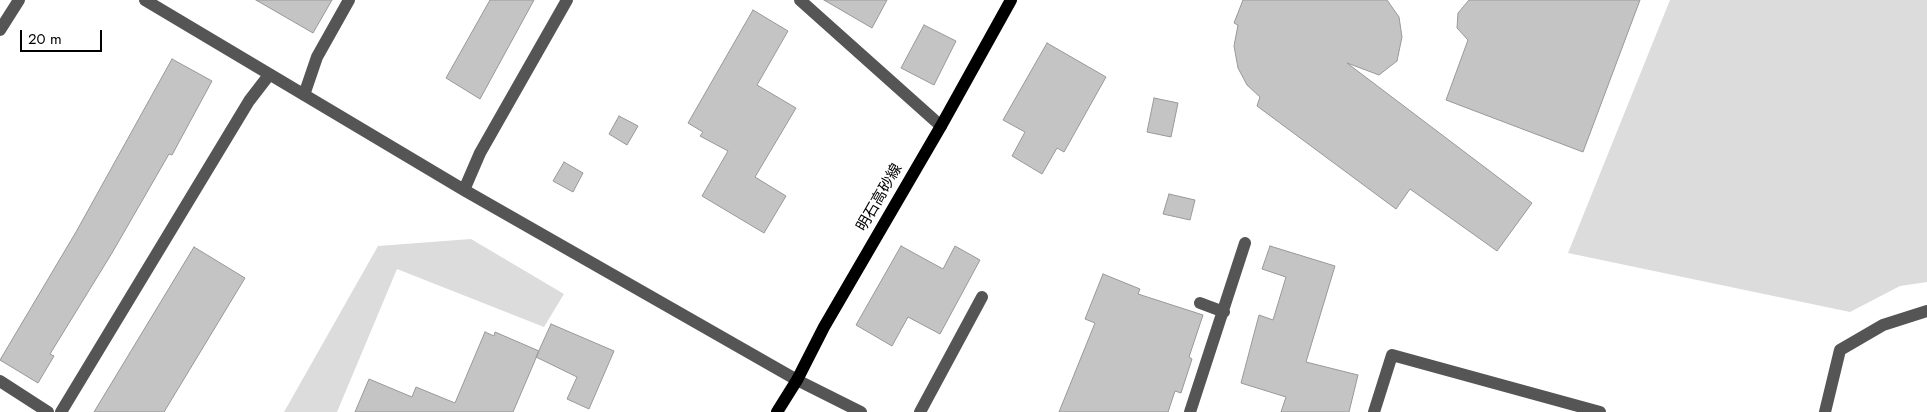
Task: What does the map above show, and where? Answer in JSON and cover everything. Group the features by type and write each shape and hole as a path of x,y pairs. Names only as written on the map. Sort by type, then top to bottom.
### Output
{"main road":[{"name":"明石高砂線","path":"777,412 797,380 824,327 941,126 1011,0"}],"street":[{"path":"0,30 19,0"},
{"path":"145,0 464,190 797,380 861,412"},
{"path":"304,95 317,57 349,0"},
{"path":"464,190 480,154 567,0"},
{"path":"800,0 941,126"},
{"path":"62,412 249,101 269,75"},
{"path":"1190,412 1246,243"},
{"path":"920,412 982,297"},
{"path":"1200,303 1224,312"},
{"path":"1825,412 1840,350 1883,325 1927,311"},
{"path":"1374,412 1392,355 1600,412"},
{"path":"0,381 48,412"}],"shaded area":[{"path":"1670,0 1927,0 1927,282 1900,286 1850,312 1568,253"},
{"path":"471,239 564,294 544,327 397,269 337,412 284,412 378,246"}],"building":[{"path":"256,0 332,0 313,33"},
{"path":"490,0 534,0 480,99 446,78"},
{"path":"824,0 887,0 872,28"},
{"path":"1243,0 1387,0 1399,17 1402,37 1397,61 1379,75 1347,63 1532,203 1497,251 1410,189 1396,209 1257,106 1260,97 1247,85 1238,68 1234,46 1238,25 1234,23"},
{"path":"1469,0 1640,0 1583,152 1446,100 1468,40 1457,28 1458,13"},
{"path":"753,10 788,31 757,85 796,108 755,177 786,196 764,233 702,196 728,151 700,136 703,132 688,123"},
{"path":"924,25 956,41 934,85 901,68"},
{"path":"1047,43 1106,77 1064,152 1057,148 1042,174 1012,156 1025,132 1003,120"},
{"path":"172,59 212,81 172,155 169,154 112,253 50,354 54,356 38,383 0,360 76,232"},
{"path":"1154,98 1178,103 1171,137 1147,132"},
{"path":"619,116 638,126 627,145 609,134"},
{"path":"564,162 583,173 573,192 553,181"},
{"path":"1169,194 1195,200 1190,220 1163,214"},
{"path":"901,246 943,269 955,246 980,260 940,334 908,317 892,346 856,325"},
{"path":"1270,246 1335,266 1306,362 1358,375 1349,412 1281,412 1286,397 1241,383 1259,315 1273,320 1286,277 1262,269"},
{"path":"194,247 245,278 164,412 94,412"},
{"path":"1103,274 1140,289 1138,294 1203,315 1189,357 1192,359 1181,393 1175,391 1168,412 1059,412 1095,323 1085,319"},
{"path":"551,324 614,351 589,409 567,399 577,377 536,357"},
{"path":"485,332 494,336 495,332 539,351 513,412 355,412 369,379 412,397 416,387 455,403"}]}
